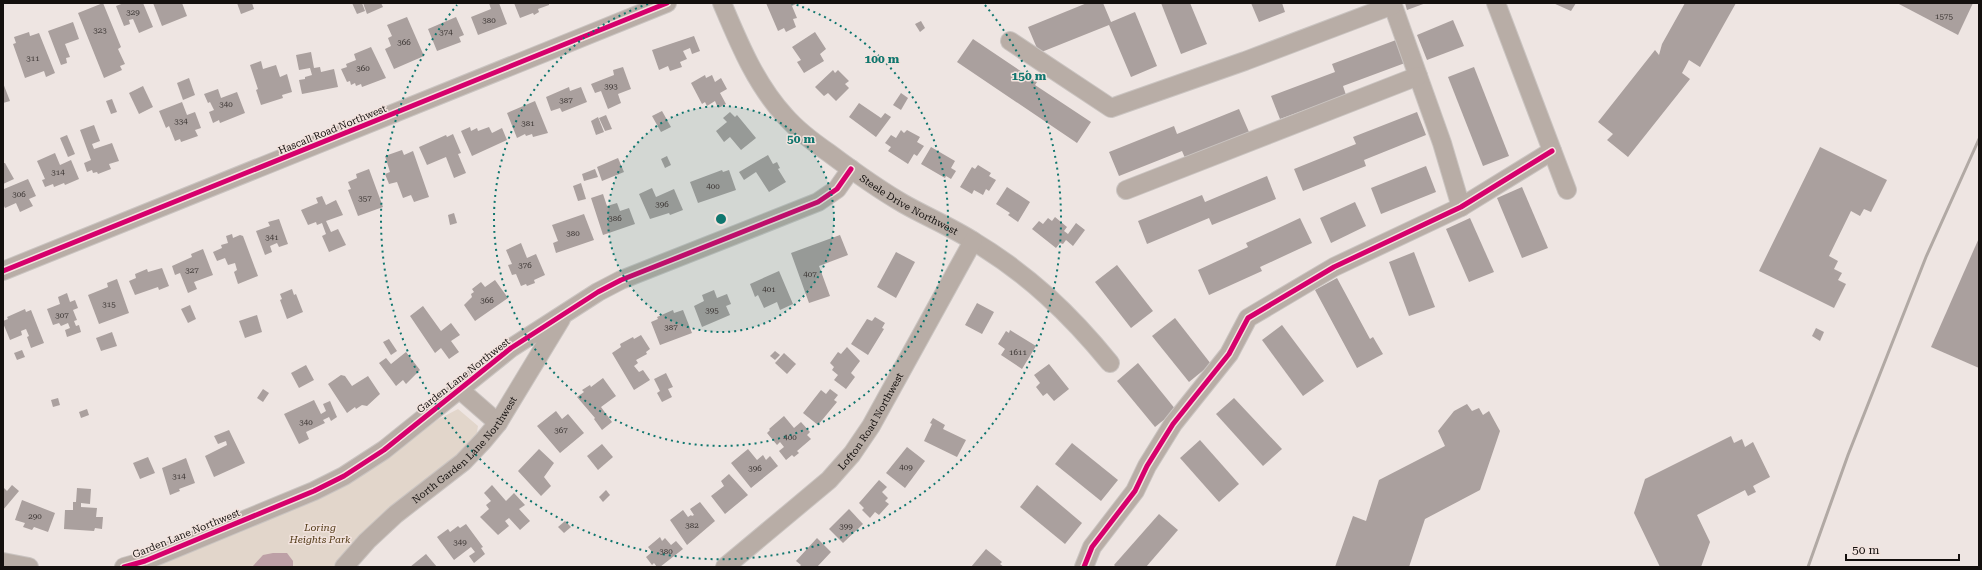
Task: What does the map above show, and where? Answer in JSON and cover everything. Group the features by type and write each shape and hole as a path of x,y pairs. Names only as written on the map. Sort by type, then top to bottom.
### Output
{"street":[{"name":"Hascall Road Northwest","path":"3,271 667,3"},
{"name":"Steele Drive Northwest","path":"722,3 747,60 770,98 802,134 902,203 973,240 1014,267 1049,296 1083,330 1110,363"},
{"path":"1496,3 1567,190"},
{"path":"1010,41 1111,108 1245,61 1392,4 1418,76 1461,207"},
{"path":"1126,190 1418,76"},
{"path":"1084,567 1092,547 1136,491 1147,466 1173,424 1229,354 1248,318 1334,267 1461,207 1552,150"},
{"name":"Garden Lane Northwest","path":"124,567 145,561 314,491 344,476 384,450 511,348 598,292 621,280 818,202 837,189 851,169"},
{"name":"Lofton Road Northwest","path":"725,567 828,480 852,454 871,426 973,240"},
{"name":"North Garden Lane Northwest","path":"344,567 366,541 396,514 463,462 498,423 563,314"},
{"path":"459,389 498,423"},
{"path":"3,562 29,567"}],"green space":[{"name":"Loring Heights Park","path":"458,409 478,426 476,438 456,461 340,560 335,567 153,567 347,485 439,419"}],"shaded area":[{"path":"287,553 293,561 293,567 252,567 263,555"}],"building":[{"path":"103,3 121,47 118,49 125,64 120,66 122,70 104,78 78,13"},
{"path":"124,3 143,3 153,27 139,33 133,19 129,20 130,24 124,26 116,6"},
{"path":"153,3 182,3 187,16 162,26"},
{"path":"237,3 252,3 254,9 241,14"},
{"path":"352,3 362,3 365,11 357,14"},
{"path":"363,3 381,3 383,7 367,14"},
{"path":"489,3 499,3 507,24 478,35 471,17 491,9"},
{"path":"514,3 549,3 549,5 538,9 539,12 534,15 533,13 520,18"},
{"path":"766,3 798,3 792,6 797,18 793,19 796,27 786,32 784,28 778,31"},
{"path":"1087,3 1103,3 1111,22 1135,12 1157,66 1131,77 1109,25 1039,53 1028,27"},
{"path":"1161,3 1190,3 1207,44 1181,54"},
{"path":"1251,3 1282,3 1285,12 1259,22"},
{"path":"1405,3 1426,3 1407,10"},
{"path":"1553,3 1576,3 1571,11"},
{"path":"1685,3 1736,3 1700,67 1689,60 1682,73 1690,79 1628,157 1607,140 1613,134 1598,122 1655,50 1659,55 1662,44"},
{"path":"1897,3 1973,3 1958,35"},
{"path":"407,17 424,56 394,69 385,49 391,46 388,38 392,36 387,25"},
{"path":"456,17 464,35 459,37 461,42 437,51 428,29"},
{"path":"1453,20 1464,46 1427,60 1417,35"},
{"path":"921,21 925,28 920,32 915,24"},
{"path":"73,22 79,39 65,44 70,57 66,58 67,63 61,65 48,31"},
{"path":"29,32 30,36 39,33 55,73 46,77 44,71 25,78 13,44 16,43 14,37"},
{"path":"815,32 826,49 820,54 824,61 804,73 797,62 801,60 792,47"},
{"path":"694,36 700,51 692,54 690,48 683,51 687,59 680,62 682,67 670,71 668,66 659,70 652,50"},
{"path":"973,39 1037,82 1035,85 1091,122 1077,143 957,62"},
{"path":"1396,40 1405,63 1343,86 1346,95 1280,119 1271,96 1335,72 1332,64"},
{"path":"371,47 386,78 362,87 361,84 356,86 355,83 351,85 350,81 347,82 341,69 347,67 346,64 356,60 354,54"},
{"path":"311,52 314,68 320,67 321,72 334,69 338,87 302,94 299,80 305,79 305,77 312,75 310,68 299,70 296,55"},
{"path":"261,61 263,69 276,65 280,77 287,74 292,92 282,95 283,98 261,105 256,90 258,89 250,65"},
{"path":"623,67 631,89 618,94 621,103 608,109 601,91 595,93 591,84 614,75 613,70"},
{"path":"1474,67 1509,156 1483,166 1448,77"},
{"path":"833,70 835,73 838,70 849,81 845,84 849,88 836,101 828,93 824,96 815,87"},
{"path":"705,75 706,78 712,75 715,82 721,78 727,89 720,93 726,104 718,108 715,101 707,106 705,102 702,104 691,83"},
{"path":"189,78 195,95 183,100 177,83"},
{"path":"3,83 10,101 3,103"},
{"path":"143,86 153,107 139,114 129,93"},
{"path":"569,87 570,91 581,87 587,102 562,112 560,108 551,111 546,97"},
{"path":"218,89 221,98 237,92 245,113 220,123 219,120 213,123 209,112 214,110 210,102 208,103 204,94"},
{"path":"901,93 908,98 901,110 893,105"},
{"path":"112,99 117,112 111,114 106,101"},
{"path":"535,101 548,133 533,137 532,134 526,136 525,134 517,138 507,113"},
{"path":"182,102 187,115 195,112 201,128 195,130 198,136 181,142 180,139 175,141 169,126 166,128 159,111"},
{"path":"859,103 881,118 885,113 891,117 876,137 849,117"},
{"path":"1239,109 1249,132 1185,158 1182,151 1119,176 1109,152 1174,126 1177,134"},
{"path":"662,111 671,127 661,132 652,116"},
{"path":"730,112 735,117 737,115 756,138 741,150 730,137 724,142 716,131 727,122 723,118"},
{"path":"1417,112 1426,135 1364,160 1366,166 1303,191 1294,169 1356,144 1353,137"},
{"path":"606,115 612,129 605,131 599,118"},
{"path":"598,117 604,132 596,135 591,121"},
{"path":"94,125 100,141 92,144 94,149 112,143 119,161 109,164 111,169 98,174 97,172 93,173 92,170 87,172 84,163 91,160 80,130"},
{"path":"470,127 471,131 477,128 478,131 489,127 492,133 502,128 507,140 472,156 461,131"},
{"path":"901,130 904,133 907,130 920,137 917,142 924,146 917,156 914,154 908,164 888,151 891,147 885,143 891,135 896,138"},
{"path":"453,134 461,153 458,154 466,173 454,178 446,157 427,165 419,147 446,135 447,137"},
{"path":"67,135 75,154 68,157 60,138"},
{"path":"931,147 955,161 951,168 956,171 951,179 946,176 945,178 921,164"},
{"path":"1820,147 1887,180 1871,212 1864,209 1860,216 1851,211 1829,256 1838,261 1834,269 1842,273 1838,280 1846,284 1834,308 1759,271"},
{"path":"402,150 404,155 413,151 429,197 414,202 411,195 403,198 397,182 389,184 385,174 390,172 385,156"},
{"path":"55,153 60,165 71,160 79,179 65,185 64,183 54,187 53,184 45,187 42,180 45,179 37,161"},
{"path":"768,155 773,164 777,162 780,168 778,169 786,182 769,192 756,172 744,180 739,172"},
{"path":"667,156 671,165 665,168 661,159"},
{"path":"618,158 624,172 602,181 597,167"},
{"path":"3,163 5,163 14,179 3,184"},
{"path":"978,165 991,173 989,176 996,180 989,191 986,189 983,195 974,190 972,194 960,187 972,167 975,169"},
{"path":"1426,166 1436,192 1381,214 1371,188"},
{"path":"369,169 383,207 358,216 348,190 351,189 348,182 357,178 356,174"},
{"path":"595,169 598,177 584,181 582,174"},
{"path":"722,170 723,172 729,170 736,190 698,203 690,182"},
{"path":"1267,176 1276,199 1212,225 1209,218 1147,244 1138,221 1202,195 1205,202"},
{"path":"28,179 36,196 29,199 33,206 20,212 16,203 5,208 3,204 4,189"},
{"path":"581,183 586,199 578,201 573,186"},
{"path":"1007,187 1030,202 1018,222 1008,215 1010,213 996,204"},
{"path":"1522,187 1548,248 1522,258 1497,198"},
{"path":"652,188 656,197 674,189 683,210 670,215 669,213 650,219 639,194"},
{"path":"603,194 607,206 617,203 620,211 629,208 635,224 603,235 591,198"},
{"path":"322,196 326,205 336,200 343,215 326,221 331,232 338,229 346,245 329,252 322,236 326,234 322,223 317,225 316,222 308,225 301,210 318,203 316,198"},
{"path":"1355,202 1366,226 1331,243 1320,218"},
{"path":"454,213 457,223 450,225 448,215"},
{"path":"584,214 594,240 556,253 553,243 558,241 552,225"},
{"path":"1055,217 1067,227 1064,231 1068,234 1076,223 1085,230 1073,246 1066,240 1063,244 1060,243 1056,248 1032,229 1039,221 1043,224 1048,218 1052,221"},
{"path":"1300,218 1312,243 1260,267 1262,271 1209,295 1198,270 1248,247 1246,243"},
{"path":"1470,218 1494,272 1469,282 1446,229"},
{"path":"279,219 288,244 279,247 277,243 270,246 272,252 265,255 256,231 270,226 268,222"},
{"path":"232,234 233,238 240,235 243,236 258,276 238,284 234,272 237,270 235,263 228,265 225,258 217,261 213,252 222,248 221,245 228,243 226,236"},
{"path":"840,235 848,255 819,266 830,296 809,303 791,253"},
{"path":"1979,238 1979,368 1931,347"},
{"path":"521,243 527,258 536,254 545,275 534,280 535,283 527,286 526,284 521,286 516,274 512,275 508,265 512,264 506,250"},
{"path":"203,249 213,275 194,282 197,289 188,293 180,273 175,275 172,266 192,257 191,254"},
{"path":"896,252 915,262 896,298 877,287"},
{"path":"1414,252 1435,307 1409,316 1389,262"},
{"path":"1117,265 1153,311 1131,328 1095,282"},
{"path":"162,268 169,286 159,290 158,287 135,295 129,281 136,278 135,274 147,269 148,272"},
{"path":"779,271 793,304 780,310 777,302 764,308 758,295 755,297 750,284"},
{"path":"1337,278 1370,339 1373,337 1383,354 1357,368 1315,290"},
{"path":"117,279 129,313 99,324 88,295 108,287 107,283"},
{"path":"495,280 508,298 475,321 464,305 472,297 471,294 474,292 472,289 481,282 485,287"},
{"path":"292,289 294,295 296,294 303,312 287,319 280,300 282,299 280,294"},
{"path":"714,290 717,298 727,294 731,304 726,306 730,315 702,327 694,306 704,301 702,295"},
{"path":"67,293 70,302 75,300 78,308 73,310 77,320 74,321 76,326 79,325 81,332 67,337 65,330 70,328 68,323 61,326 59,323 53,325 47,309 60,304 58,297"},
{"path":"977,303 994,312 982,334 965,325"},
{"path":"190,305 196,319 188,323 181,309"},
{"path":"423,306 441,331 451,323 460,335 451,341 459,352 449,359 441,348 435,353 410,316"},
{"path":"25,309 26,312 31,310 44,343 31,348 26,329 21,331 22,335 10,340 3,323 3,321 8,319 7,317"},
{"path":"673,310 674,313 683,310 692,333 660,345 651,322 658,319 657,317"},
{"path":"257,315 262,332 245,338 239,321"},
{"path":"875,317 885,323 882,328 884,329 868,355 851,344 867,319 872,321"},
{"path":"1175,318 1211,364 1189,382 1152,336"},
{"path":"1282,325 1324,381 1303,396 1262,340"},
{"path":"1816,328 1824,332 1820,341 1812,336"},
{"path":"1010,330 1036,346 1022,369 1001,355 1005,349 998,344 1006,331 1009,333"},
{"path":"112,332 117,346 101,351 96,338"},
{"path":"641,335 650,349 646,352 647,354 636,360 638,363 634,366 639,372 643,370 650,380 634,390 612,353 621,347 620,344 633,337 634,339"},
{"path":"389,339 397,351 391,355 383,342"},
{"path":"847,347 860,361 851,373 855,377 846,389 834,380 838,375 832,370 834,367 830,363 838,352 841,354"},
{"path":"22,350 25,357 17,360 14,353"},
{"path":"775,351 780,355 775,360 770,356"},
{"path":"406,352 420,370 406,384 403,380 396,386 379,363 386,358 391,364"},
{"path":"784,353 796,364 787,374 775,363"},
{"path":"1138,363 1176,410 1155,427 1117,381"},
{"path":"1049,364 1069,389 1054,401 1047,393 1043,396 1036,387 1040,383 1034,375"},
{"path":"306,365 314,380 299,388 291,373"},
{"path":"666,373 673,387 668,389 672,397 662,402 657,393 660,391 654,379"},
{"path":"341,375 345,376 352,386 368,376 380,394 367,406 362,405 356,409 355,407 347,413 328,384"},
{"path":"603,378 616,396 601,407 612,422 602,430 594,419 595,418 577,397 584,392 582,390 590,385 591,387"},
{"path":"263,389 269,393 263,402 257,398"},
{"path":"830,389 838,395 834,400 837,402 818,425 803,413 821,390 826,394"},
{"path":"58,398 60,405 53,407 51,400"},
{"path":"1234,398 1282,449 1263,466 1216,414"},
{"path":"314,400 321,414 326,411 323,404 330,401 337,417 331,421 329,417 323,420 325,423 306,432 309,439 299,444 284,414"},
{"path":"1467,404 1472,411 1479,408 1483,415 1489,411 1500,431 1480,490 1425,519 1409,567 1335,567 1353,516 1366,521 1379,480 1445,446 1438,431 1454,411"},
{"path":"87,409 89,415 81,418 79,412"},
{"path":"556,411 562,419 568,414 584,433 560,453 537,426"},
{"path":"784,416 794,428 801,422 810,432 807,435 811,439 797,451 799,453 794,457 792,455 786,460 779,451 784,447 780,442 777,445 767,433 770,430 769,429"},
{"path":"933,418 945,425 943,429 966,440 957,457 924,441 932,424 930,423"},
{"path":"229,430 245,463 214,477 205,456 227,445 226,441 218,444 214,436"},
{"path":"1731,436 1734,443 1742,439 1745,447 1753,442 1770,477 1753,486 1756,492 1748,496 1745,490 1697,515 1710,542 1701,567 1660,567 1634,513 1645,479"},
{"path":"1200,440 1239,484 1219,502 1180,458"},
{"path":"1072,443 1118,480 1101,501 1055,464"},
{"path":"602,444 613,457 598,470 587,456"},
{"path":"907,447 925,461 905,488 886,473"},
{"path":"539,449 554,463 544,477 551,486 541,496 518,471"},
{"path":"748,449 757,460 763,455 766,460 770,456 778,466 751,488 731,463"},
{"path":"148,457 155,473 140,479 133,463"},
{"path":"186,458 195,483 179,489 180,491 170,495 162,468"},
{"path":"729,474 748,495 725,514 711,496 724,486 721,481"},
{"path":"879,480 887,487 882,492 888,498 885,501 889,504 879,515 875,512 870,518 862,510 864,508 859,503"},
{"path":"12,485 19,491 3,510 3,487 7,491"},
{"path":"492,485 506,501 514,493 525,505 519,509 530,521 520,530 509,518 505,521 509,526 498,535 480,517 489,509 486,505 491,501 484,493"},
{"path":"1037,485 1082,523 1065,544 1020,507"},
{"path":"77,488 91,489 90,504 81,503 81,507 97,508 96,517 103,517 102,529 95,528 94,531 64,529 65,510 73,510 73,502 76,502"},
{"path":"606,490 610,495 603,502 599,497"},
{"path":"22,500 55,513 48,532 34,527 32,530 23,527 25,523 15,520"},
{"path":"700,502 715,521 687,545 670,520 683,510 688,517 694,515 690,509"},
{"path":"849,509 863,524 843,543 829,529"},
{"path":"1159,514 1178,530 1146,567 1116,567 1114,565"},
{"path":"565,521 571,527 564,533 558,527"},
{"path":"466,524 483,547 481,548 485,554 474,563 469,556 475,552 471,547 454,560 437,537 448,529 450,532 458,526 460,528"},
{"path":"660,537 662,541 665,538 671,545 676,541 683,549 660,567 657,567 654,563 652,565 646,557 652,552 648,547"},
{"path":"817,538 831,552 817,567 799,567 801,565 796,561"},
{"path":"986,549 1002,562 1000,564 1004,567 971,567"},
{"path":"426,554 437,567 410,567"}],"railway":[{"path":"1808,567 1848,455 1926,257 1979,139"}],"cycle path":[{"path":"3,271 667,3"},
{"path":"1084,567 1092,547 1135,491 1147,466 1173,424 1229,354 1248,318 1334,267 1461,207 1552,151"},
{"path":"124,567 145,561 314,491 344,476 384,450 511,348 598,292 621,280 818,202 837,189 851,169"}]}
